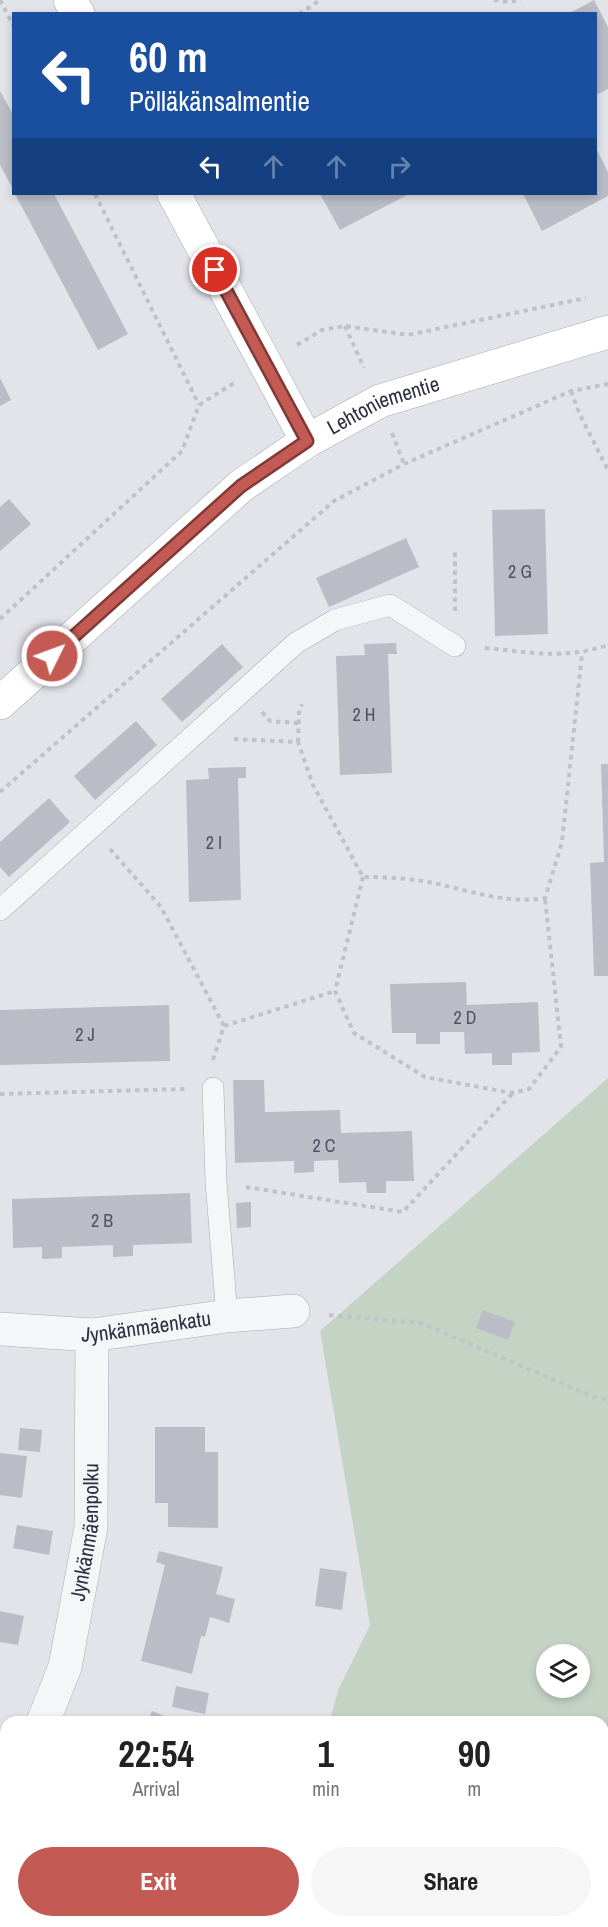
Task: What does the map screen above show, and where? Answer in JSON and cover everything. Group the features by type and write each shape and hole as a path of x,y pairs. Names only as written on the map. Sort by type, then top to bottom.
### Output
{"main road":[{"path":"175,195 307,441"},
{"name":"Lehtoniementie","path":"0,703 241,486 307,441 380,401 608,332"}],"street":[{"name":"Jynkänmäenkatu","path":"0,1329 92,1335 227,1316 293,1311"},
{"name":"Jynkänmäenpolku","path":"46,1716 65,1667 91,1527 92,1335"}],"lane":[{"path":"0,910 296,643 335,620 390,606 455,645"},
{"path":"213,1088 216,1182 227,1316"}],"path":[{"path":"0,0 12,23"},
{"path":"302,12 320,0"},
{"path":"494,0 508,2 521,0"},
{"path":"95,195 199,405"},
{"path":"0,792 334,501 404,464 571,391 608,384"},
{"path":"571,391 580,415 608,470"},
{"path":"455,550 455,645 561,655 582,654 608,645"},
{"path":"302,704 299,713 298,742 313,785 363,877 335,991 354,1033 425,1077 512,1093 530,1089 561,1047 545,898 562,842 582,654"},
{"path":"259,708 270,721 299,723"},
{"path":"193,737 298,742"},
{"path":"92,829 161,907 224,1026 213,1055 213,1088"},
{"path":"363,877 421,881 508,899 530,901 545,898"},
{"path":"224,1026 335,991"},
{"path":"0,1094 186,1089"},
{"path":"216,1182 309,1199 403,1212 512,1093"},
{"path":"293,1311 421,1323 594,1397 608,1400"}],"green space":[{"path":"608,1078 608,1716 331,1716 339,1688 370,1625 320,1331"}],"building":[{"path":"594,0 608,27 608,89 597,94 597,12 572,12"},
{"path":"0,91 12,112 12,187 0,165"},
{"path":"597,150 608,172 608,196 542,231 524,195 597,195"},
{"path":"16,195 55,195 128,334 98,350"},
{"path":"321,195 407,195 340,230"},
{"path":"0,378 11,400 0,406"},
{"path":"9,499 31,524 0,551 0,507"},
{"path":"545,509 548,634 495,636 492,510"},
{"path":"406,538 419,567 329,607 316,578"},
{"path":"396,643 397,654 388,654 392,773 340,775 336,656 365,655 364,644"},
{"path":"222,644 243,667 182,722 161,699"},
{"path":"136,721 157,745 95,800 74,776"},
{"path":"601,764 608,764 608,976 594,976 590,863 604,862"},
{"path":"246,767 246,778 238,778 241,900 189,902 186,780 209,779 208,768"},
{"path":"49,798 70,822 9,877 0,867 0,842"},
{"path":"466,982 467,1005 538,1002 540,1052 512,1053 512,1065 492,1065 492,1053 465,1054 464,1032 440,1032 440,1044 416,1044 416,1033 392,1033 390,984"},
{"path":"169,1005 170,1061 0,1065 0,1010"},
{"path":"233,1080 264,1080 265,1112 340,1110 341,1133 412,1131 414,1181 386,1181 386,1193 367,1193 366,1182 339,1183 338,1160 314,1161 314,1172 294,1173 294,1161 235,1163"},
{"path":"190,1193 192,1243 133,1245 133,1256 113,1257 113,1245 62,1247 62,1258 42,1259 42,1247 13,1248 12,1199"},
{"path":"251,1202 251,1227 237,1228 236,1203"},
{"path":"483,1310 515,1322 508,1340 476,1328"},
{"path":"155,1427 205,1427 205,1452 218,1452 218,1528 168,1527 168,1503 155,1503"},
{"path":"20,1428 42,1430 40,1452 18,1450"},
{"path":"0,1453 27,1456 22,1498 0,1495"},
{"path":"17,1525 53,1531 49,1555 13,1548"},
{"path":"159,1551 223,1567 216,1594 235,1599 229,1623 210,1617 205,1637 201,1636 192,1674 141,1661 165,1565 156,1562"},
{"path":"320,1568 347,1572 342,1610 315,1606"},
{"path":"0,1611 24,1616 18,1645 0,1642"},
{"path":"176,1686 209,1693 205,1714 172,1707"},
{"path":"152,1711 164,1716 150,1716"}],"route":[{"path":"52,656 241,486 307,441 215,270"}]}
